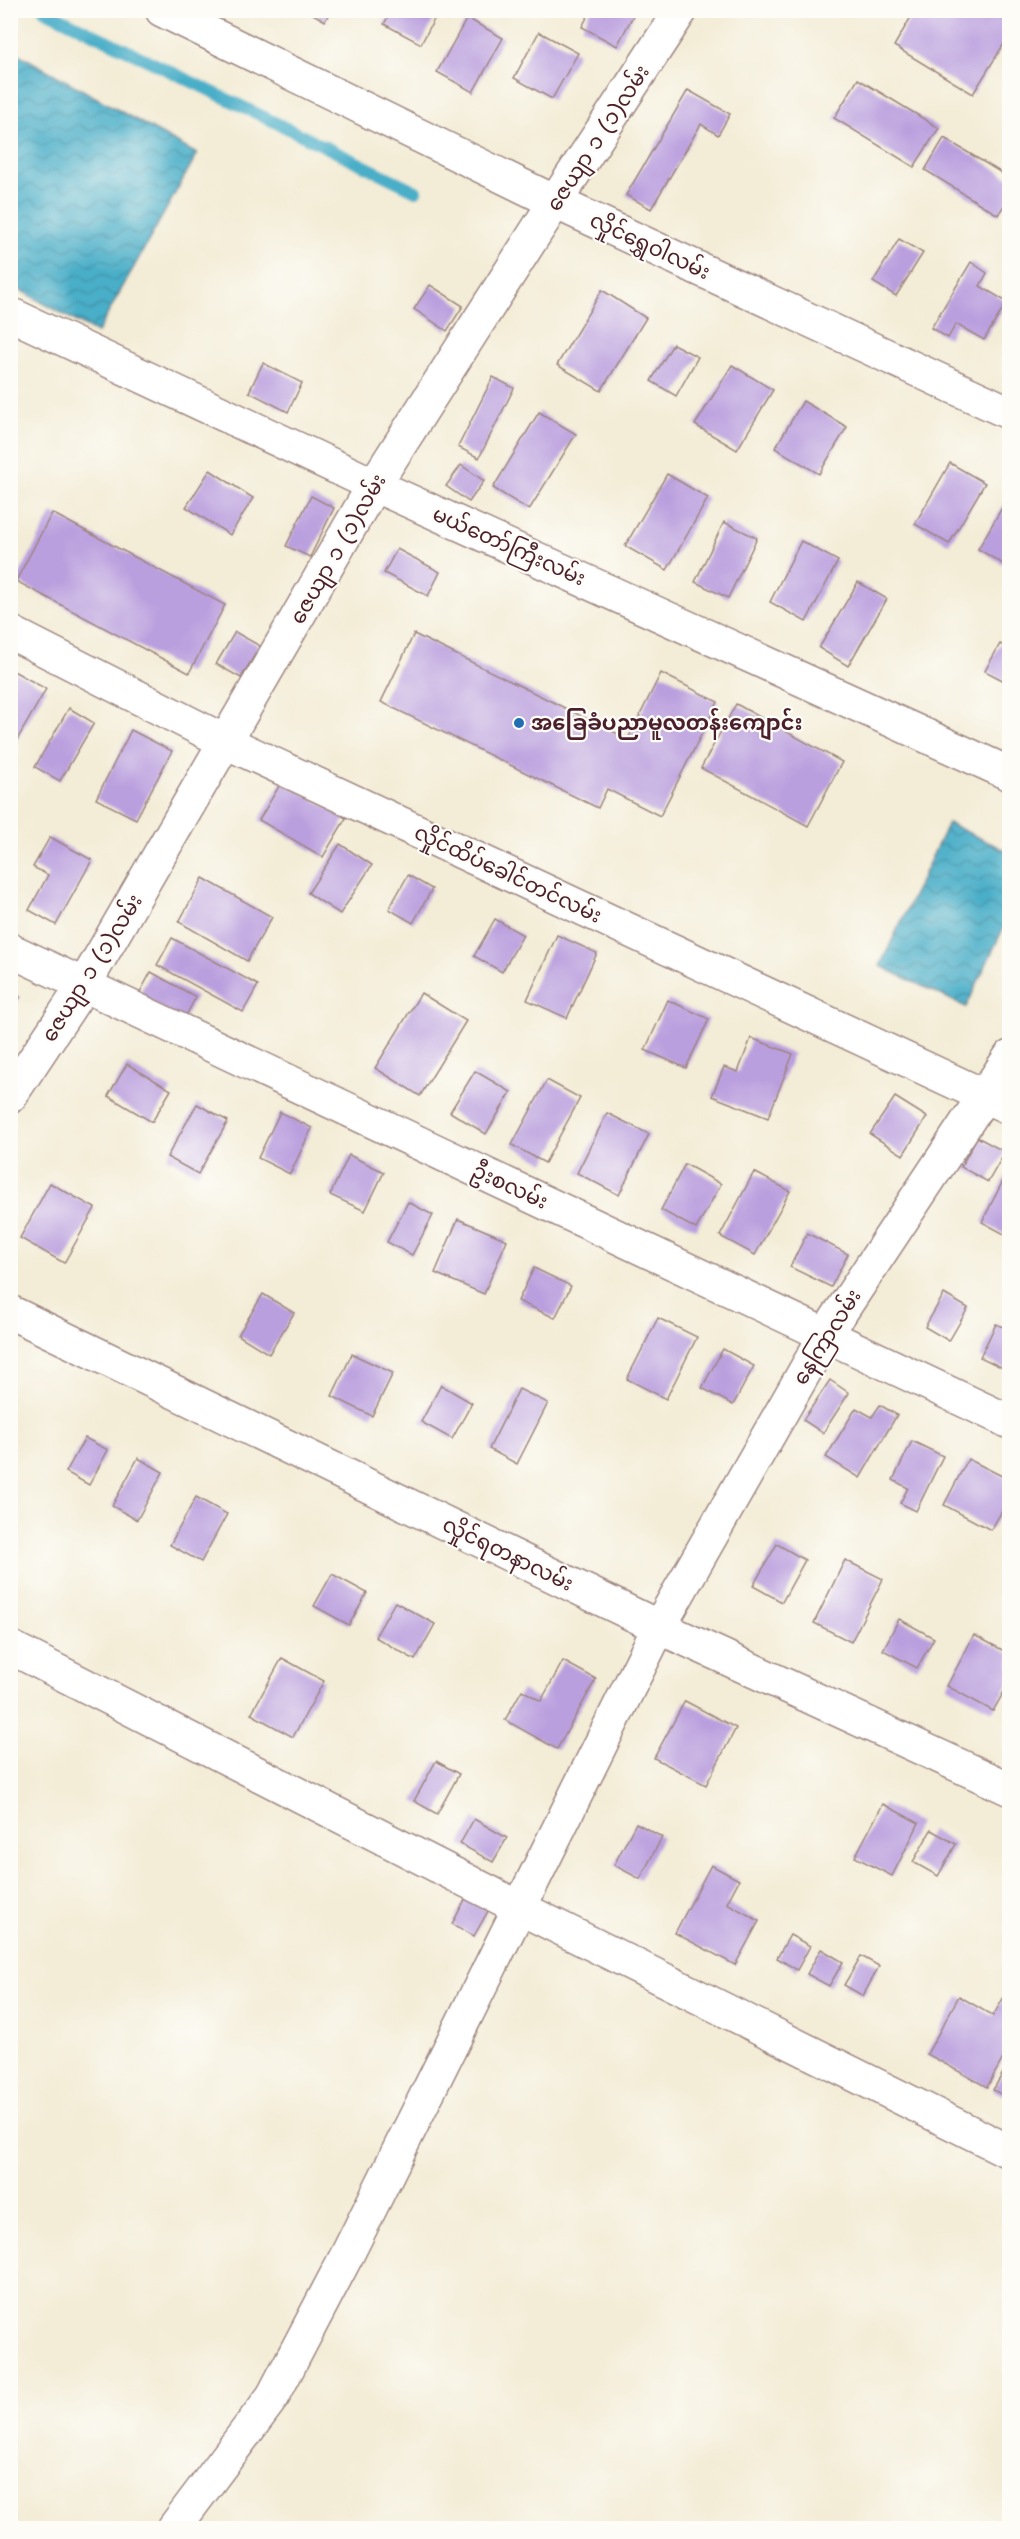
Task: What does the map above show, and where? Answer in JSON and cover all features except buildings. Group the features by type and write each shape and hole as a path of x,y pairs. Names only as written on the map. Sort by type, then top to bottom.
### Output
{"street":[{"name":"လှိုင်ရွှေဝါလမ်း","path":"162,10 555,202 1010,413"},
{"name":"ဇေယျာ ၁ (၁)လမ်း","path":"10,1096 84,985 375,485 555,202 681,10"},
{"name":"မယ်တော်ကြီးလမ်း","path":"10,314 375,485 1010,774"},
{"name":"လှိုင်ထိပ်ခေါင်တင်လမ်း","path":"10,632 226,742 997,1103"},
{"name":"ဦးစလမ်း","path":"10,950 1010,1422"},
{"name":"နေကြာလမ်း","path":"174,2529 273,2396 348,2253 659,1627 825,1336 997,1103 1010,1057"},
{"name":"လှိုင်ရတနာလမ်း","path":"10,1312 659,1627 1010,1790"},
{"path":"10,1647 518,1907 1010,2152"}],"water":[{"path":"11,50 197,154 97,333 11,285"},
{"path":"948,823 1009,852 1009,916 966,1007 880,966"}],"waterway":[{"path":"44,10 416,191"}],"place":[{"name":"အခြေခံပညာမူလတန်းကျောင်း","path":"519,723"}]}
